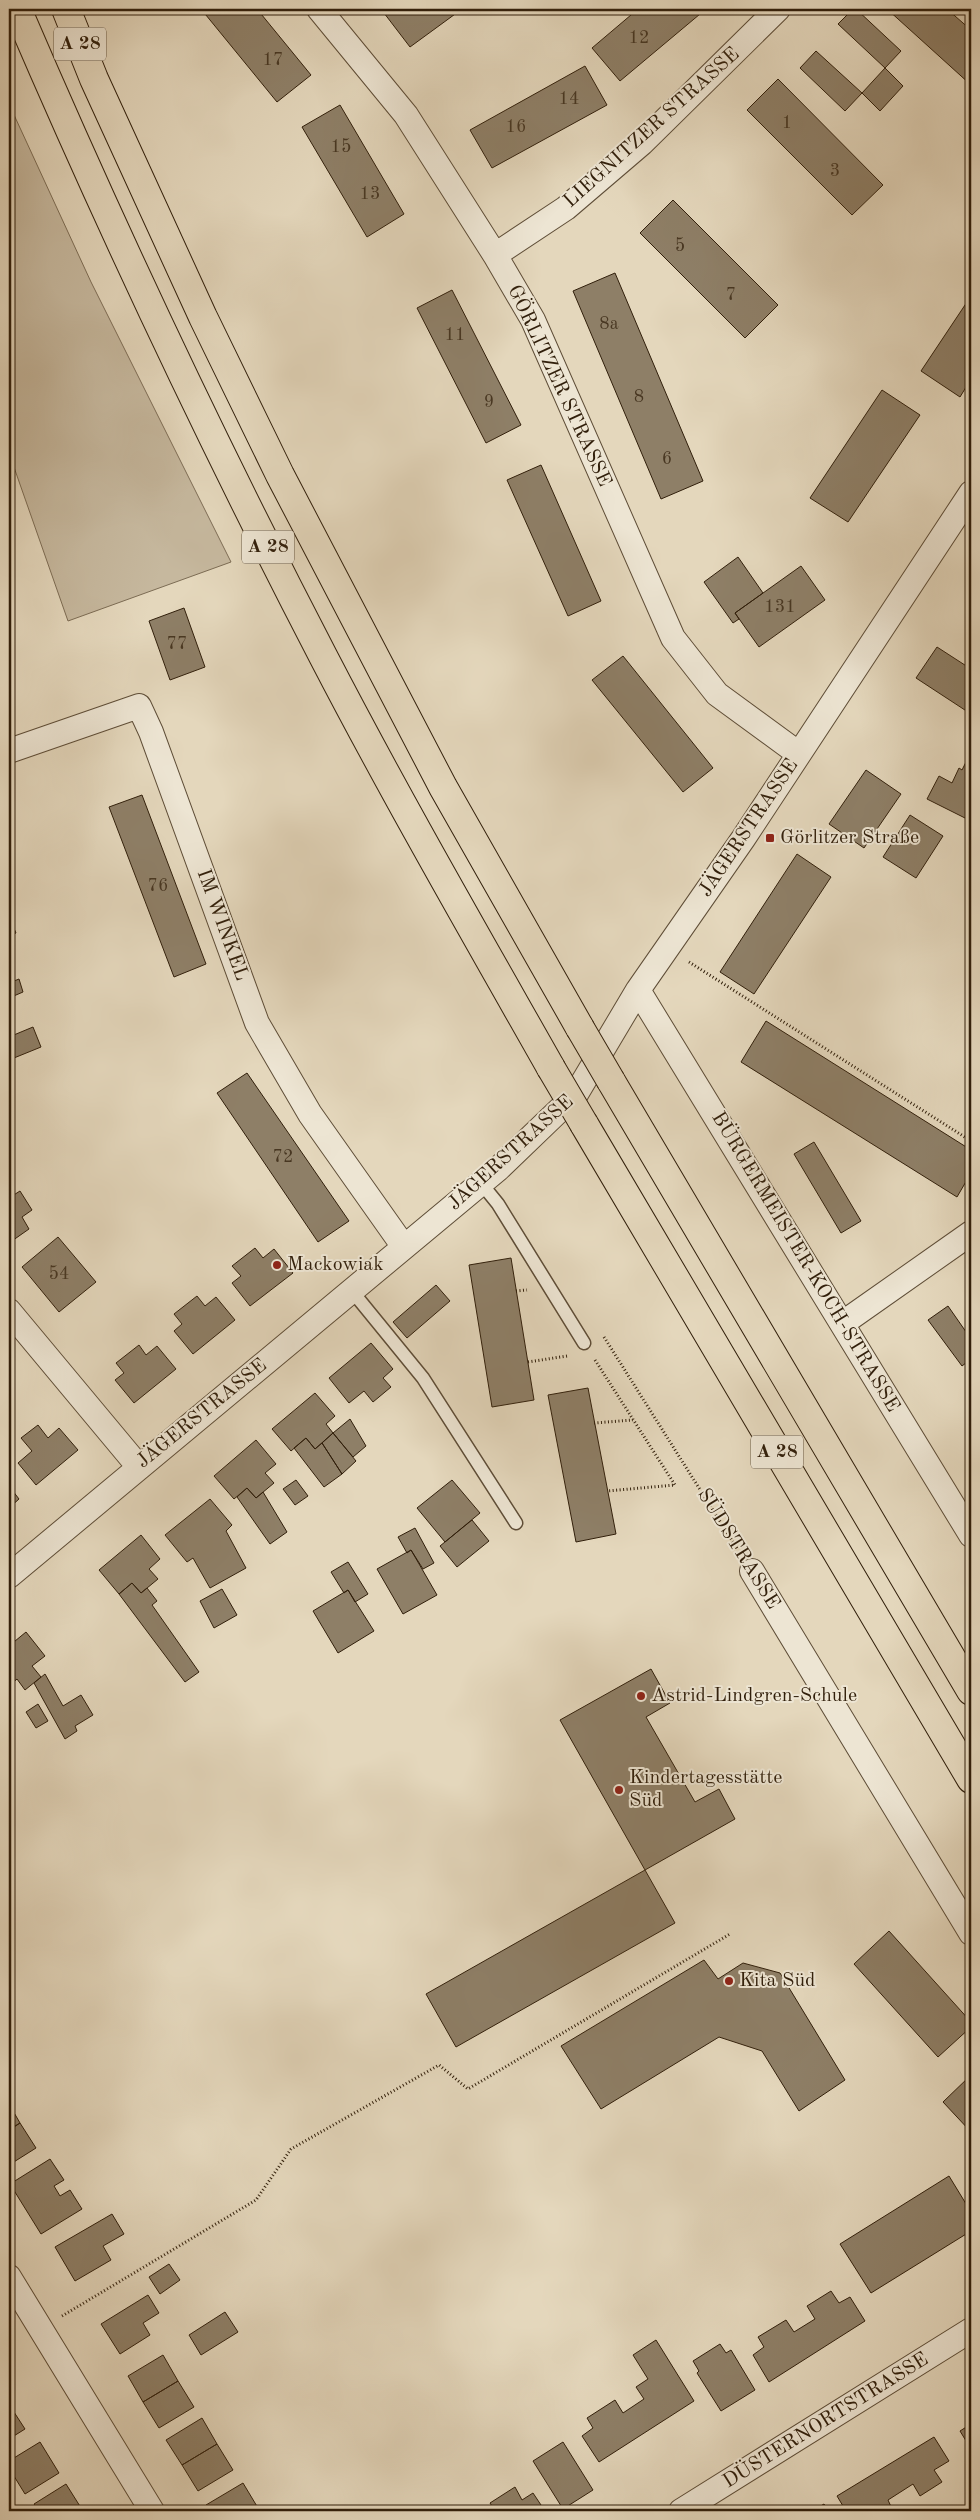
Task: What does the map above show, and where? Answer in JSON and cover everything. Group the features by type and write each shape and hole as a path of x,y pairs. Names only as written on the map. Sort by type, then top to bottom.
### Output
{"highway":[{"name":"A 28","path":"17,9 172,355 322,655 408,815 551,1068 971,1779"},
{"name":"A 28","path":"66,9 94,79 195,299 280,475 443,787 580,1028 971,1691"}],"street":[{"name":"GÖRLITZER STRASSE","path":"318,9 406,115 495,255 533,320 673,638 717,694 798,754"},
{"name":"LIEGNITZER STRASSE","path":"495,255 566,208 642,143 778,9"},
{"name":"JÄGERSTRASSE","path":"9,1576 481,1183 576,1094 638,990 743,839 971,493"},
{"name":"IM WINKEL","path":"9,751 139,706 151,732 257,1023 310,1114 404,1247"},
{"name":"BÜRGERMEISTER-KOCH-STRASSE","path":"638,990 971,1535"},
{"path":"843,1323 971,1233"},
{"path":"9,1311 139,1466"},
{"name":"SÜDSTRASSE","path":"752,1571 971,1933"},
{"path":"11,2286 41,2330 152,2511"},
{"name":"DÜSTERNORTSTRASSE","path":"681,2511 971,2330"}],"lane":[{"path":"481,1183 498,1204 587,1347"},
{"path":"352,1291 423,1378 516,1523"}],"path":[{"path":"667,948 971,1141"},
{"name":"SÜDSTRASSE","path":"600,1331 752,1571"},
{"path":"528,1362 587,1347 674,1485 607,1491"},
{"path":"594,1423 633,1420"},
{"path":"41,2330 256,2200 291,2150 439,2065 468,2089 730,1934"}],"shaded area":[{"path":"9,104 91,282 231,562 68,621 9,453"}],"building":[{"path":"201,9 257,9 311,75 277,102"},
{"path":"389,9 462,9 410,47 384,13"},
{"path":"638,9 706,9 620,81 592,48"},
{"path":"853,9 856,9 901,51 885,68 838,24"},
{"path":"887,9 947,9 971,30 971,85"},
{"path":"816,51 862,93 845,111 800,68"},
{"path":"585,66 607,105 492,168 470,130"},
{"path":"885,68 903,86 880,111 862,93"},
{"path":"778,79 883,185 852,215 747,110"},
{"path":"340,105 404,214 367,237 302,127"},
{"path":"673,200 778,305 745,338 640,233"},
{"path":"615,273 703,481 661,499 573,291"},
{"path":"452,290 521,425 486,443 417,308"},
{"path":"971,296 971,379 960,397 921,371"},
{"path":"882,390 920,415 848,522 810,498"},
{"path":"541,465 601,601 568,616 507,480"},
{"path":"738,557 763,593 735,613 739,619 733,623 704,582"},
{"path":"801,566 825,600 759,647 735,613"},
{"path":"184,608 205,667 170,680 149,621"},
{"path":"937,647 971,669 971,714 916,678"},
{"path":"623,656 713,768 683,792 592,680"},
{"path":"969,756 971,757 971,821 927,799 939,776 952,783 959,768 962,770"},
{"path":"866,770 901,794 864,848 829,824"},
{"path":"142,795 206,964 174,977 109,807"},
{"path":"910,815 943,836 916,878 883,857"},
{"path":"797,854 831,877 754,994 720,972"},
{"path":"9,917 16,933 9,936"},
{"path":"19,979 23,992 9,998 9,983"},
{"path":"766,1021 971,1150 971,1173 957,1197 741,1062"},
{"path":"33,1027 41,1047 9,1060 9,1037"},
{"path":"247,1073 349,1221 318,1242 217,1093"},
{"path":"814,1142 861,1221 841,1233 794,1154"},
{"path":"20,1191 32,1210 22,1217 29,1229 9,1243 9,1198"},
{"path":"58,1237 96,1282 59,1312 22,1267"},
{"path":"255,1248 263,1258 274,1249 293,1273 250,1306 232,1283 241,1276 232,1266"},
{"path":"511,1258 534,1400 492,1407 469,1265"},
{"path":"436,1285 450,1301 407,1338 393,1322"},
{"path":"197,1296 205,1306 216,1297 235,1320 193,1354 174,1331 182,1324 174,1314"},
{"path":"948,1306 971,1339 971,1359 962,1366 928,1320"},
{"path":"371,1343 393,1369 383,1378 391,1387 373,1402 364,1391 349,1403 329,1378"},
{"path":"139,1345 146,1355 157,1346 176,1369 134,1403 115,1380 124,1373 116,1363"},
{"path":"588,1388 616,1534 576,1542 548,1395"},
{"path":"315,1393 335,1416 326,1424 333,1433 315,1449 306,1438 291,1451 272,1429"},
{"path":"350,1419 366,1446 353,1457 333,1433"},
{"path":"38,1425 48,1438 59,1428 78,1450 36,1485 18,1463 32,1451 21,1438"},
{"path":"333,1433 356,1461 342,1474 322,1443"},
{"path":"306,1438 315,1449 322,1443 342,1474 324,1487 294,1448"},
{"path":"256,1440 276,1464 265,1473 274,1483 256,1498 247,1488 234,1499 214,1476"},
{"path":"296,1480 308,1496 295,1505 283,1489"},
{"path":"452,1480 480,1513 445,1542 417,1508"},
{"path":"9,1486 19,1499 9,1508"},
{"path":"247,1488 256,1498 263,1492 287,1532 270,1544 237,1497"},
{"path":"210,1499 232,1525 226,1531 246,1568 210,1588 193,1558 187,1562 165,1535"},
{"path":"472,1520 489,1541 457,1567 440,1546"},
{"path":"415,1528 434,1563 423,1569 411,1550 407,1553 398,1537"},
{"path":"141,1535 160,1559 149,1569 158,1579 141,1593 132,1583 119,1594 99,1570"},
{"path":"411,1550 437,1595 403,1614 377,1569"},
{"path":"348,1562 368,1594 355,1602 348,1590 344,1593 331,1572"},
{"path":"132,1583 141,1593 147,1588 157,1601 152,1605 199,1672 185,1682 119,1594"},
{"path":"222,1589 237,1615 214,1628 200,1601"},
{"path":"348,1590 374,1631 338,1653 313,1611"},
{"path":"26,1632 45,1656 32,1666 41,1677 25,1690 17,1679 9,1686 9,1646"},
{"path":"651,1669 670,1703 646,1717 695,1802 719,1789 735,1819 645,1870 560,1720"},
{"path":"45,1674 63,1706 81,1695 93,1715 75,1726 77,1731 65,1739 34,1683"},
{"path":"38,1704 48,1721 36,1728 26,1712"},
{"path":"645,1870 675,1923 456,2047 426,1994"},
{"path":"889,1931 971,2022 971,2027 938,2057 854,1964"},
{"path":"704,1960 718,1979 743,1963 780,1973 845,2080 799,2111 762,2051 719,2037 601,2109 561,2046"},
{"path":"971,2075 971,2132 943,2102"},
{"path":"9,2104 20,2123 9,2130"},
{"path":"20,2123 36,2148 9,2165 9,2130"},
{"path":"50,2159 64,2180 54,2186 60,2196 70,2190 82,2209 41,2234 10,2184"},
{"path":"949,2176 971,2212 971,2231 871,2293 840,2244"},
{"path":"112,2214 124,2234 103,2246 111,2260 75,2281 55,2247"},
{"path":"169,2264 180,2280 160,2294 149,2277"},
{"path":"831,2291 839,2303 850,2297 865,2321 769,2382 753,2355 764,2347 758,2337 786,2320 794,2332 815,2319 807,2306"},
{"path":"148,2295 159,2313 143,2323 150,2335 120,2354 101,2324"},
{"path":"225,2312 238,2332 201,2355 189,2335"},
{"path":"656,2340 694,2401 599,2462 582,2436 593,2428 587,2418 615,2400 623,2413 644,2399 636,2387 648,2379 633,2355"},
{"path":"720,2344 726,2353 731,2350 755,2390 721,2411 697,2373 699,2371 693,2361"},
{"path":"163,2355 178,2381 143,2402 128,2376"},
{"path":"178,2381 194,2407 159,2428 143,2402"},
{"path":"12,2409 25,2429 9,2439 9,2411"},
{"path":"202,2418 217,2444 182,2465 166,2440"},
{"path":"971,2424 971,2449 960,2431"},
{"path":"934,2437 949,2461 934,2470 942,2482 920,2496 913,2484 888,2500 893,2511 846,2511 837,2496"},
{"path":"40,2442 59,2473 25,2494 9,2468 9,2461"},
{"path":"563,2442 593,2490 563,2509 533,2461"},
{"path":"217,2444 233,2470 198,2491 182,2465"},
{"path":"243,2483 258,2508 253,2511 210,2511 206,2505"},
{"path":"66,2484 83,2511 39,2511 34,2504"},
{"path":"515,2487 522,2500 533,2493 545,2511 495,2511 490,2503"},
{"path":"824,2504 829,2511 812,2511"}],"place":[{"name":"Görlitzer Straße","path":"770,838"},
{"name":"Mackowiak","path":"277,1265"},
{"name":"Astrid-Lindgren-Schule","path":"641,1696"},
{"name":"Kindertagesstätte Süd","path":"619,1790"},
{"name":"Kita Süd","path":"729,1981"}]}
